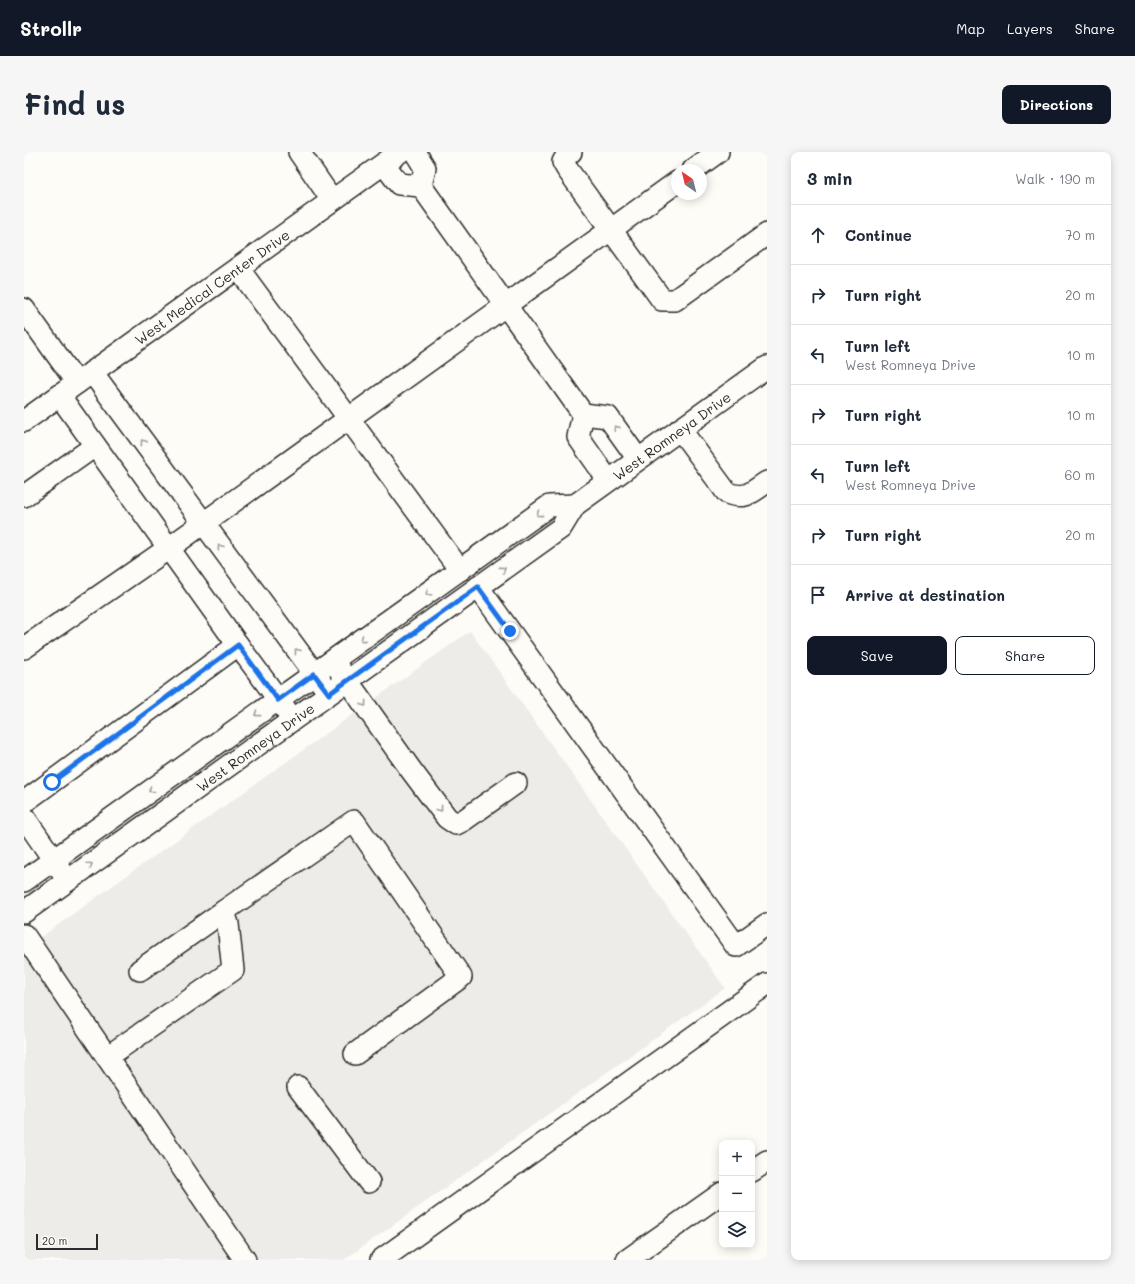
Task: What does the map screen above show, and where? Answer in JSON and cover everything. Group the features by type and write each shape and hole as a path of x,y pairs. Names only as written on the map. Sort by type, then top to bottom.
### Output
{"street":[{"path":"299,152 332,200"},
{"path":"415,152 425,168 421,186 583,414 578,437 608,480"},
{"path":"571,152 563,159 563,162 662,300 675,300 767,234"},
{"path":"701,164 718,152"},
{"path":"392,158 399,184 421,186"},
{"name":"West Medical Center Drive","path":"24,420 392,158"},
{"path":"24,648 169,548 671,186"},
{"path":"238,268 460,570"},
{"path":"24,309 85,377 203,523 329,694"},
{"name":"West Romneya Drive","path":"24,912 561,528 575,504 767,367"},
{"path":"59,395 293,720"},
{"path":"583,414 608,417 638,459"},
{"path":"680,429 728,493 737,496 747,495 767,482"},
{"path":"24,496 95,446"},
{"name":"West Romneya Drive","path":"24,881 549,506 575,504"},
{"path":"478,587 736,946 767,924"},
{"path":"24,802 238,645"},
{"path":"333,660 447,818 456,824 464,820 516,783"},
{"path":"24,817 68,880"},
{"path":"140,970 354,821 461,977 355,1054"},
{"path":"107,1057 233,970 228,924 224,911"},
{"path":"24,936 245,1260"},
{"path":"381,1260 767,984"},
{"path":"298,1087 369,1182"},
{"path":"755,1169 767,1160"},
{"path":"627,1260 719,1195"}],"shaded area":[{"path":"470,631 725,988 344,1260 24,1260 24,949"}],"route":[{"path":"52,782 238,645 278,700 314,674 329,694 478,587 510,631"}]}
